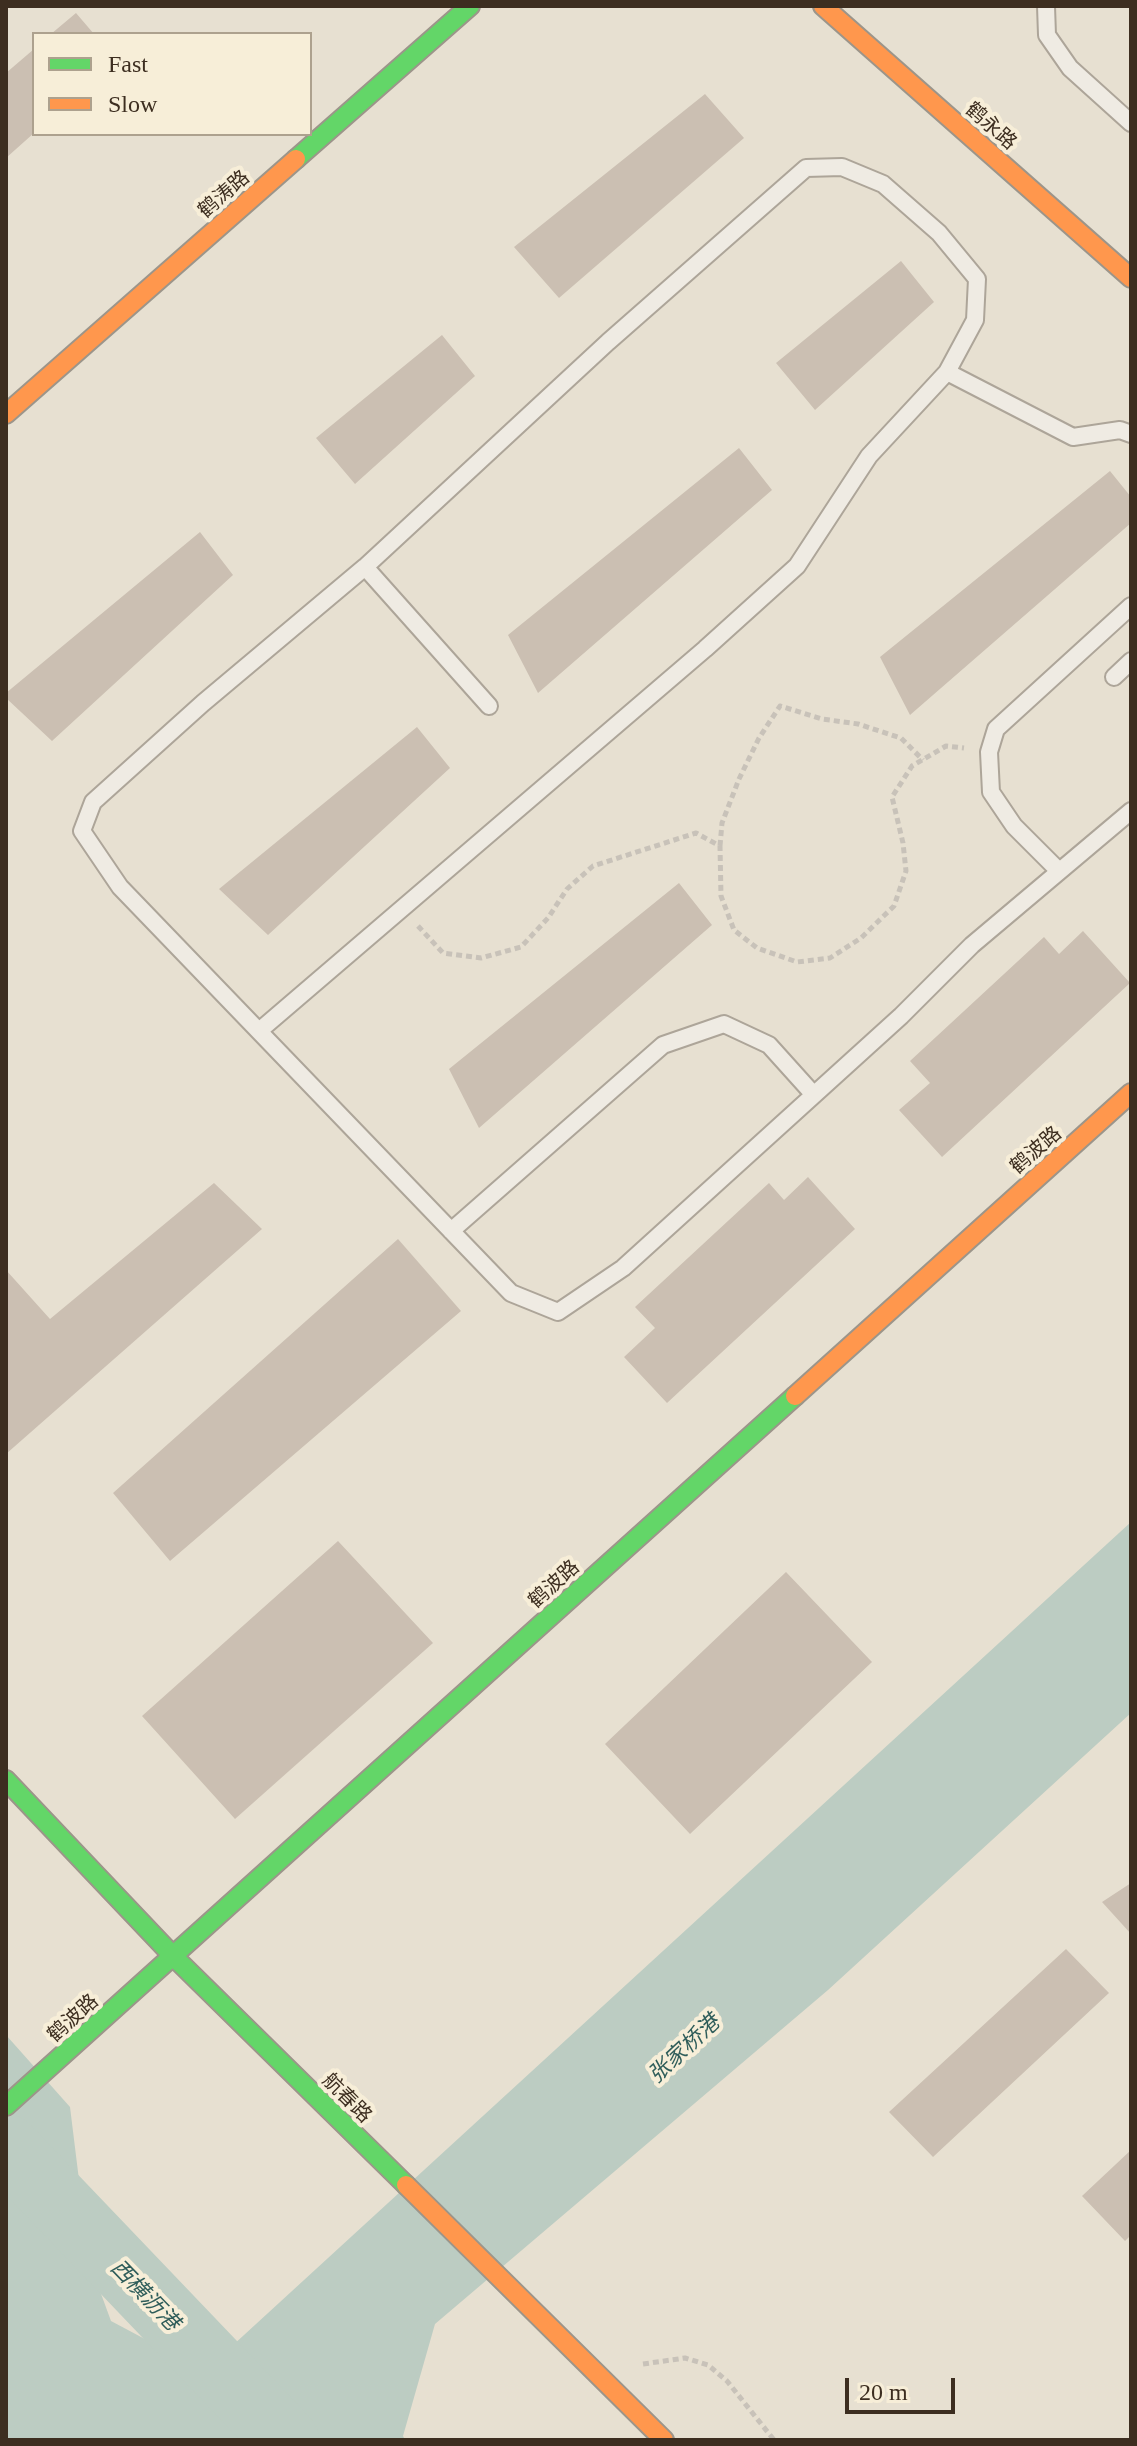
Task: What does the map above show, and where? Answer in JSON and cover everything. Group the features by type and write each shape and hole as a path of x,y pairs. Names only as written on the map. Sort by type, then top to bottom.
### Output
{"street":[{"name":"鹤涛路","path":"6,414 470,6"},
{"name":"鹤永路","path":"823,6 1131,278"},
{"name":"鹤波路","path":"6,2106 1131,1093"},
{"name":"航春路","path":"6,1780 173,1956 664,2440"}],"lane":[{"path":"1046,6 1047,35 1070,68 1131,123"},
{"path":"259,1031 705,649 797,566 869,456 947,372 975,320 977,279 939,233 883,184 842,167 806,168 608,342 365,567 203,703 93,802 82,831 120,887 511,1293 558,1312 623,1268 901,1016 972,945 1131,811"},
{"path":"947,372 1073,437 1120,430 1131,434"},
{"path":"365,567 489,706"},
{"path":"1059,871 1014,826 991,792 989,752 996,729 1131,606"},
{"path":"1114,677 1131,661"},
{"path":"451,1231 663,1045 724,1024 769,1045 814,1095"}],"path":[{"path":"923,760 901,738 858,724 822,719 780,706 759,738 722,823 721,896 734,930 757,948 797,962 830,958 861,938 894,906 906,871 892,797 912,766 923,760 946,746 989,752"},
{"path":"401,910 443,953 481,958 521,947 548,918 567,889 593,866 696,833 720,846"},
{"path":"595,2373 685,2358 708,2365 727,2381 774,2440"}],"water":[{"name":"张家桥港","path":"1131,1522 1131,1713 828,1990 435,2324 403,2436 405,2440 6,2440 6,2035 70,2107 89,2261 111,2321 175,2355 220,2357"}],"building":[{"path":"76,13 92,32 53,32"},
{"path":"32,51 32,135 6,158 6,73"},
{"path":"705,94 744,138 559,298 514,247"},
{"path":"901,261 934,302 815,410 776,363"},
{"path":"442,335 475,376 355,484 316,438"},
{"path":"739,448 772,490 538,693 508,635"},
{"path":"1110,471 1131,497 1131,523 910,715 880,657"},
{"path":"200,532 233,575 52,741 6,698 6,693"},
{"path":"417,727 450,768 268,935 219,889"},
{"path":"679,883 712,925 479,1128 449,1069"},
{"path":"1083,931 1130,983 942,1157 899,1110 930,1083 910,1061 1044,937 1059,954"},
{"path":"808,1177 855,1229 667,1403 624,1357 655,1328 635,1307 769,1183 784,1200"},
{"path":"214,1183 262,1229 6,1454 6,1270 50,1319"},
{"path":"398,1239 461,1311 170,1561 113,1493"},
{"path":"338,1541 433,1643 235,1819 142,1716"},
{"path":"786,1572 872,1662 690,1834 605,1744"},
{"path":"1131,1883 1131,1934 1102,1902"},
{"path":"1066,1949 1109,1993 933,2157 889,2112"},
{"path":"1131,2150 1131,2235 1125,2241 1082,2196"}],"waterway":[{"name":"西横沥港","path":"6,2147 286,2440"}],"traffic: fast":[{"path":"296,159 470,6"},
{"path":"6,2106 795,1396"},
{"path":"6,1780 173,1956 406,2185"}],"traffic: slow":[{"path":"823,6 1131,278"},
{"path":"6,414 296,159"},
{"path":"795,1396 1131,1093"},
{"path":"406,2185 664,2440"}]}
